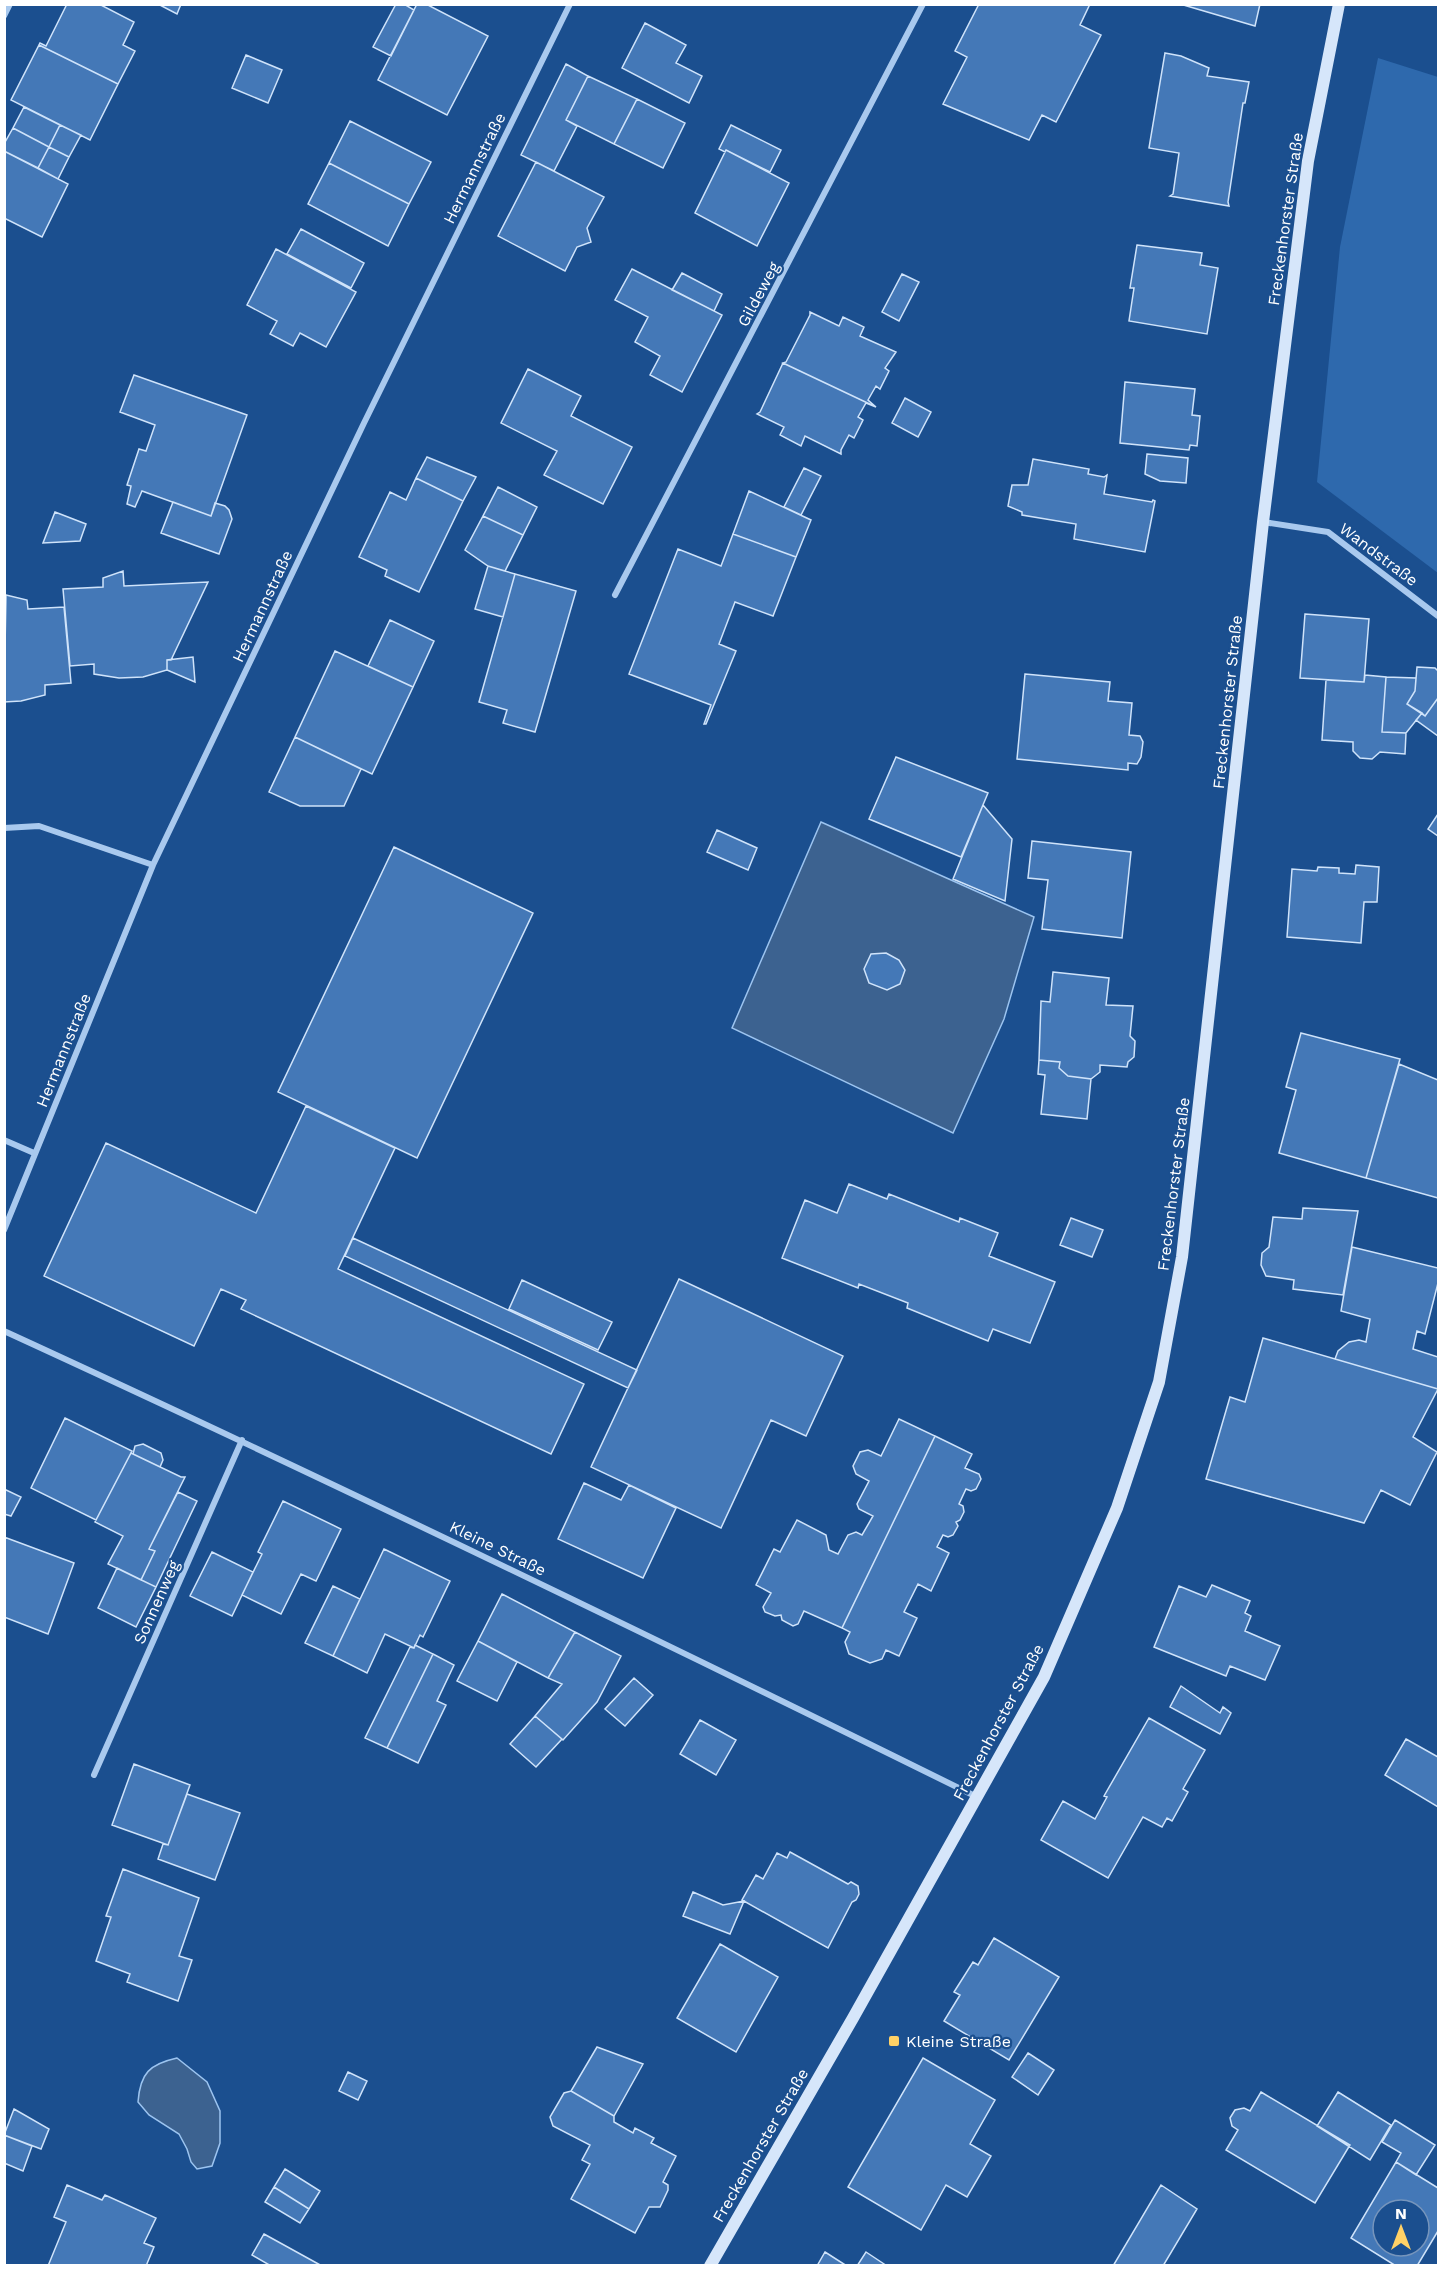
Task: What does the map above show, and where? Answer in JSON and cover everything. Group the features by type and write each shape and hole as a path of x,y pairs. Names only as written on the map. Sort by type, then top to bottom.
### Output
{"main road":[{"name":"Freckenhorster Straße","path":"710,2265 1044,1677 1117,1508 1159,1382 1182,1257 1263,522 1308,161 1339,4"}],"street":[{"path":"4,16 10,4"},
{"name":"Hermannstraße","path":"4,1230 153,865 364,423 570,4"},
{"name":"Gildeweg","path":"615,595 923,4"},
{"name":"Wandstraße","path":"1263,522 1328,532 1438,616"},
{"path":"4,828 39,826 153,865"},
{"path":"4,1140 34,1153"},
{"name":"Kleine Straße","path":"4,1331 242,1440 977,1797"},
{"name":"Sonnenweg","path":"94,1775 242,1440"}],"shaded area":[{"path":"1378,58 1438,77 1438,573 1317,482 1340,247"},
{"path":"821,822 1034,917 1004,1019 953,1133 732,1028"},
{"path":"177,2058 207,2082 220,2111 220,2143 212,2166 197,2169 191,2162 179,2134 149,2115 138,2102 141,2084 148,2071 160,2063"}],"building":[{"path":"67,4 99,4 134,22 123,45 135,51 118,84 39,45 40,43 46,46"},
{"path":"158,4 181,4 177,14"},
{"path":"396,4 404,4 414,10 391,56 373,47"},
{"path":"417,4 426,4 488,36 447,115 378,80"},
{"path":"979,4 1090,4 1080,25 1101,35 1056,122 1042,115 1029,140 943,104 967,57 955,51"},
{"path":"1180,4 1260,4 1255,26"},
{"path":"645,23 686,45 676,63 702,76 689,103 622,68"},
{"path":"39,45 118,84 90,140 11,100"},
{"path":"1165,53 1181,56 1209,68 1207,76 1249,82 1245,103 1243,103 1229,206 1170,196 1173,194 1179,153 1149,148"},
{"path":"246,55 282,70 268,103 232,88"},
{"path":"566,64 588,76 566,120 577,126 554,171 521,155"},
{"path":"588,76 637,99 614,144 566,120"},
{"path":"637,99 685,123 663,168 614,144"},
{"path":"24,107 60,125 49,147 13,128"},
{"path":"350,121 431,162 409,204 329,163"},
{"path":"60,125 81,135 69,157 49,147"},
{"path":"731,125 781,150 770,172 726,150 725,152 719,149"},
{"path":"13,128 49,147 38,168 4,151 4,144"},
{"path":"49,147 69,157 58,179 38,168"},
{"path":"726,150 789,183 757,246 695,213"},
{"path":"4,151 68,184 42,237 4,218"},
{"path":"536,162 604,197 587,228 591,242 577,247 565,271 498,236"},
{"path":"329,163 409,204 388,246 308,204"},
{"path":"301,229 364,263 351,288 287,254"},
{"path":"1137,245 1202,253 1200,265 1218,268 1207,334 1129,321 1134,288 1130,288"},
{"path":"276,249 356,292 326,347 300,333 293,346 270,334 277,321 247,305"},
{"path":"632,269 722,315 682,392 650,375 660,356 635,342 648,317 615,300"},
{"path":"682,273 722,294 714,311 672,290"},
{"path":"902,274 919,282 899,321 882,312"},
{"path":"810,312 839,326 843,317 864,327 860,336 896,352 885,368 889,371 880,389 876,386 868,400 876,407 783,363 786,362"},
{"path":"783,363 876,407 866,403 858,417 863,420 854,438 849,435 841,454 805,436 801,446 780,435 784,427 757,414"},
{"path":"528,369 581,396 571,416 632,447 603,504 544,475 557,451 501,423"},
{"path":"134,375 247,415 211,516 142,491 135,507 127,504 131,486 127,485 139,449 146,451 155,425 120,412"},
{"path":"1125,382 1195,389 1192,415 1200,416 1197,446 1190,445 1189,450 1120,443"},
{"path":"905,398 931,412 918,437 892,423"},
{"path":"1147,454 1188,458 1186,483 1160,481 1145,474"},
{"path":"427,457 476,477 463,501 416,478"},
{"path":"1033,459 1089,469 1088,474 1104,477 1107,475 1104,494 1155,501 1145,552 1074,539 1076,524 1022,515 1022,512 1008,506 1012,485 1028,485"},
{"path":"804,468 821,476 801,515 784,507"},
{"path":"416,478 463,501 419,592 385,576 387,570 359,557 390,492 406,500"},
{"path":"498,487 537,507 523,535 483,516"},
{"path":"749,491 811,520 796,557 733,534"},
{"path":"173,502 211,516 215,503 229,510 232,519 219,554 161,533"},
{"path":"55,512 86,524 80,541 43,543"},
{"path":"483,516 523,535 505,571 488,566 465,550"},
{"path":"733,534 796,557 773,616 735,602 719,644 736,651 706,724 704,724 711,705 629,674 678,549 721,566"},
{"path":"488,566 515,574 503,617 475,609"},
{"path":"123,571 124,586 208,582 171,660 167,660 167,670 143,677 119,678 94,674 94,664 70,666 63,589 103,587 103,578"},
{"path":"515,574 576,591 535,732 503,723 507,710 479,702"},
{"path":"6,595 27,600 28,609 64,607 71,683 45,685 45,695 21,701 4,702"},
{"path":"1305,614 1369,619 1364,682 1300,678"},
{"path":"390,620 434,641 413,687 368,666"},
{"path":"335,651 413,687 372,774 295,737"},
{"path":"193,657 195,682 167,670 167,660"},
{"path":"1417,667 1435,668 1438,671 1438,698 1425,716 1407,704 1415,691"},
{"path":"1025,674 1110,682 1108,701 1132,703 1129,735 1140,736 1143,742 1141,757 1137,764 1128,763 1128,770 1017,759"},
{"path":"1365,675 1386,677 1382,732 1406,733 1405,754 1380,752 1372,759 1360,758 1353,751 1353,742 1322,740 1326,680 1364,682"},
{"path":"1386,677 1416,678 1415,691 1407,704 1422,713 1406,733 1382,732"},
{"path":"1438,698 1438,736 1416,720 1422,713 1425,716"},
{"path":"295,737 361,769 344,806 300,806 269,792"},
{"path":"896,757 988,793 961,857 869,819"},
{"path":"983,805 1012,839 1005,901 953,879"},
{"path":"1438,814 1438,836 1428,829"},
{"path":"717,830 757,848 748,870 707,852"},
{"path":"1032,841 1131,852 1122,938 1042,929 1048,880 1028,878"},
{"path":"394,847 533,913 417,1158 278,1092"},
{"path":"1356,865 1379,867 1377,902 1364,902 1361,943 1287,937 1292,869 1317,871 1318,867 1339,868 1339,873 1355,874"},
{"path":"886,953 899,960 905,970 900,984 887,990 869,983 864,969 871,954"},
{"path":"1053,972 1109,978 1106,1005 1133,1006 1130,1036 1135,1041 1134,1057 1128,1062 1127,1067 1100,1065 1100,1072 1091,1079 1068,1076 1059,1068 1060,1062 1039,1060 1041,1001 1050,1002"},
{"path":"1301,1033 1400,1059 1366,1178 1279,1153 1296,1090 1286,1087"},
{"path":"1039,1060 1060,1062 1059,1068 1068,1076 1091,1079 1087,1119 1041,1114 1045,1075 1038,1074"},
{"path":"1399,1064 1438,1080 1438,1198 1366,1178"},
{"path":"306,1106 395,1148 338,1269 584,1384 551,1454 241,1309 246,1300 221,1289 194,1346 44,1276 106,1143 256,1213"},
{"path":"849,1184 887,1199 889,1194 959,1222 960,1218 998,1233 989,1256 1055,1282 1030,1343 993,1329 988,1341 907,1308 908,1303 859,1284 858,1288 782,1258 805,1200 837,1213"},
{"path":"1303,1208 1358,1211 1343,1295 1293,1289 1294,1280 1266,1276 1261,1265 1262,1253 1269,1247 1273,1217 1302,1219"},
{"path":"1071,1218 1103,1230 1092,1257 1060,1245"},
{"path":"353,1238 637,1370 628,1388 345,1256"},
{"path":"1352,1247 1438,1268 1438,1283 1425,1334 1417,1331 1413,1349 1438,1357 1438,1389 1335,1359 1338,1351 1349,1342 1359,1340 1366,1342 1370,1319 1341,1311"},
{"path":"679,1279 843,1356 806,1436 771,1420 721,1528 591,1467"},
{"path":"522,1280 612,1322 598,1350 509,1309"},
{"path":"1263,1338 1438,1389 1413,1437 1437,1452 1410,1505 1381,1490 1364,1523 1206,1479 1230,1397 1245,1402"},
{"path":"65,1418 132,1451 96,1520 31,1488"},
{"path":"899,1419 935,1436 842,1628 804,1611 798,1624 793,1626 782,1620 781,1615 775,1616 765,1612 763,1607 771,1593 756,1585 774,1549 780,1552 797,1520 826,1535 829,1550 838,1554 848,1535 856,1532 862,1535 873,1516 859,1509 857,1504 869,1481 856,1474 853,1466 860,1452 868,1450 881,1456"},
{"path":"935,1436 972,1454 965,1468 979,1474 981,1479 976,1489 971,1491 966,1489 959,1504 963,1506 964,1512 960,1520 956,1522 958,1526 953,1535 948,1537 943,1535 937,1547 949,1553 931,1591 918,1584 904,1612 917,1618 899,1656 886,1650 882,1659 870,1663 849,1654 845,1642 850,1632 842,1628"},
{"path":"143,1444 161,1453 163,1460 160,1467 133,1454 135,1446"},
{"path":"131,1453 185,1477 149,1549 155,1551 141,1580 108,1564 123,1536 95,1522"},
{"path":"584,1483 621,1500 629,1485 676,1508 643,1578 558,1539"},
{"path":"4,1489 21,1497 11,1516 4,1514"},
{"path":"178,1492 197,1501 156,1587 141,1580 155,1551 149,1549"},
{"path":"283,1501 341,1529 316,1581 301,1574 281,1614 242,1595 262,1554 258,1552"},
{"path":"4,1537 74,1563 48,1634 4,1617"},
{"path":"384,1549 450,1581 423,1637 420,1635 414,1648 385,1634 367,1673 333,1656"},
{"path":"212,1552 253,1572 232,1616 190,1596"},
{"path":"117,1568 156,1587 136,1627 98,1608"},
{"path":"1212,1585 1250,1601 1245,1613 1251,1616 1245,1631 1280,1646 1265,1680 1230,1666 1226,1676 1154,1647 1179,1586 1206,1597"},
{"path":"333,1586 360,1599 333,1656 305,1643"},
{"path":"502,1594 575,1632 548,1678 478,1641"},
{"path":"575,1632 621,1656 597,1702 563,1740 535,1716 562,1684 548,1678"},
{"path":"478,1641 517,1662 497,1701 457,1681"},
{"path":"415,1645 433,1654 387,1748 365,1738 410,1647 414,1648"},
{"path":"433,1654 454,1665 437,1701 446,1705 418,1763 387,1748"},
{"path":"634,1678 653,1695 625,1726 605,1709"},
{"path":"1181,1686 1220,1713 1223,1707 1231,1713 1220,1734 1170,1707"},
{"path":"535,1716 562,1739 536,1767 510,1744"},
{"path":"1149,1718 1205,1750 1183,1789 1188,1792 1172,1821 1167,1818 1162,1827 1143,1817 1108,1878 1041,1840 1063,1801 1095,1819 1107,1797 1104,1796"},
{"path":"700,1720 736,1740 716,1775 680,1754"},
{"path":"1406,1739 1438,1757 1438,1807 1385,1775"},
{"path":"134,1764 190,1785 168,1845 112,1825"},
{"path":"187,1794 240,1813 215,1880 158,1859 163,1844 168,1845"},
{"path":"790,1852 848,1884 851,1882 858,1886 859,1894 852,1902 828,1948 742,1900 756,1875 763,1879 777,1853 787,1858"},
{"path":"123,1869 199,1898 179,1956 192,1960 178,2001 127,1982 130,1974 96,1961 111,1917 106,1916"},
{"path":"693,1892 723,1905 744,1901 730,1934 683,1916"},
{"path":"994,1938 1059,1977 1009,2060 944,2021 960,1995 954,1992 973,1962 978,1965"},
{"path":"720,1944 778,1977 736,2052 677,2018"},
{"path":"597,2047 643,2064 614,2116 571,2091"},
{"path":"1028,2053 1054,2070 1038,2095 1012,2077"},
{"path":"923,2058 995,2100 970,2144 991,2156 967,2197 946,2185 921,2230 848,2187"},
{"path":"348,2072 367,2081 358,2100 339,2091"},
{"path":"571,2091 614,2116 614,2122 633,2133 635,2128 654,2138 651,2143 676,2156 663,2182 668,2185 668,2190 660,2207 649,2207 635,2233 571,2199 590,2164 582,2160 590,2145 553,2126 550,2117 564,2093"},
{"path":"1261,2092 1350,2145 1315,2203 1226,2150 1238,2130 1232,2126 1230,2118 1235,2110 1244,2108 1250,2111"},
{"path":"1338,2092 1391,2125 1370,2160 1317,2126"},
{"path":"14,2109 49,2129 41,2149 4,2135"},
{"path":"1395,2120 1435,2145 1416,2175 1396,2162 1401,2153 1382,2142"},
{"path":"4,2135 32,2146 23,2171 4,2163"},
{"path":"1396,2162 1438,2188 1438,2231 1431,2243 1431,2198 1375,2198"},
{"path":"285,2169 320,2191 309,2209 274,2187"},
{"path":"67,2185 102,2200 105,2195 156,2218 144,2243 154,2247 146,2266 48,2266 66,2222 54,2217"},
{"path":"1161,2185 1197,2209 1163,2266 1113,2266"},
{"path":"274,2187 309,2209 300,2223 265,2202"},
{"path":"1371,2204 1371,2250 1351,2238"},
{"path":"264,2234 322,2266 271,2266 252,2255"},
{"path":"825,2252 847,2266 817,2266"},
{"path":"866,2252 887,2266 857,2266"},
{"path":"1383,2258 1422,2258 1417,2266 1396,2266"}],"place":[{"name":"Kleine Straße","path":"894,2041"}]}
